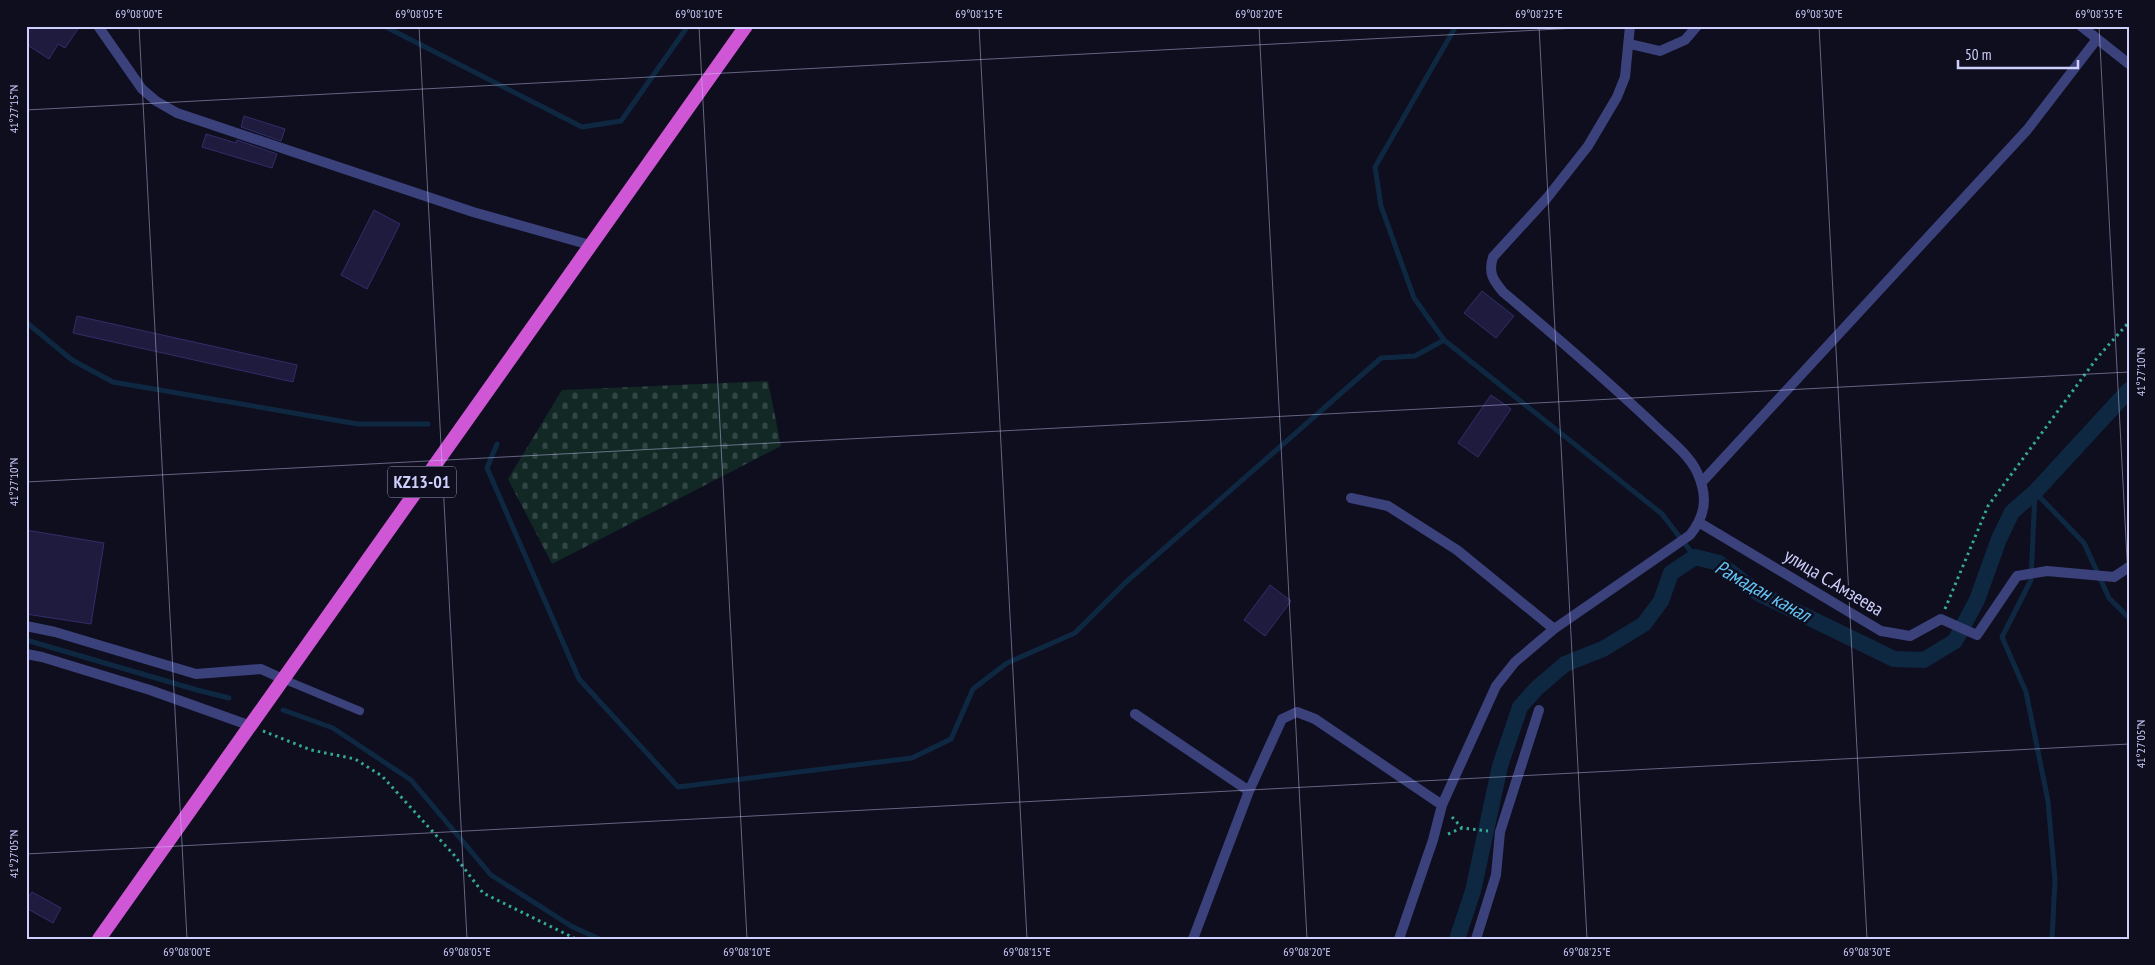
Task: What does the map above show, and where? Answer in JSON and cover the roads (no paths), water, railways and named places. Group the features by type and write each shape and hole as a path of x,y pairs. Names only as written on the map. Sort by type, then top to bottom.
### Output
{"highway":[{"name":"KZ13-01","path":"99,939 746,26"}],"street":[{"path":"98,26 142,89 156,101 177,112 473,212 590,245"},
{"path":"1399,939 1433,840 1442,805 1496,686 1515,662 1554,629 1690,535 1700,523 1704,494 1697,471 1682,452 1588,363 1503,292 1492,279 1490,268 1493,257 1547,198 1588,146 1617,97 1625,76 1630,44 1630,26"},
{"path":"1630,44 1660,51 1685,40 1697,26"},
{"path":"2082,26 2129,64"},
{"path":"1701,483 2027,130 2097,39"},
{"path":"1350,498 1388,506 1457,550 1554,629"},
{"name":"улица С.Амзеева","path":"1700,523 1881,631 1910,636 1941,619 1977,634 2017,576 2047,570 2114,577 2129,567"},
{"path":"26,626 55,632 196,674 261,669 284,679"},
{"path":"26,654 42,657 150,690 251,726"},
{"path":"1476,939 1496,875 1500,832 1539,710"},
{"path":"1193,939 1249,790 1282,719 1297,712 1314,719 1442,805"},
{"path":"1135,714 1249,790"}],"lane":[{"path":"284,679 360,712"}],"waterway":[{"path":"384,26 582,127 621,121 688,26"},
{"path":"1456,26 1375,167 1381,206 1414,298 1444,340 1662,514 1695,557"},
{"path":"26,322 72,360 113,382 358,424 428,424"},
{"path":"497,444 487,468 579,679 678,787 912,758 951,739 973,689 1007,663 1075,633 1125,583 1381,358 1415,356 1444,340"},
{"name":"Рамадан канал","path":"1457,939 1473,891 1500,766 1520,707 1537,688 1565,664 1603,649 1644,624 1661,601 1671,573 1695,557 1719,563 1758,593 1894,659 1924,660 1955,641 1977,600 1999,539 2012,512 2035,492 2129,390"},
{"path":"2035,492 2031,580 2002,637 2026,692 2048,801 2055,880 2052,939"},
{"path":"2035,492 2084,543 2109,598 2129,618"},
{"path":"26,640 229,698"},
{"path":"283,710 333,728 411,780 491,875 571,926 599,939"}]}
